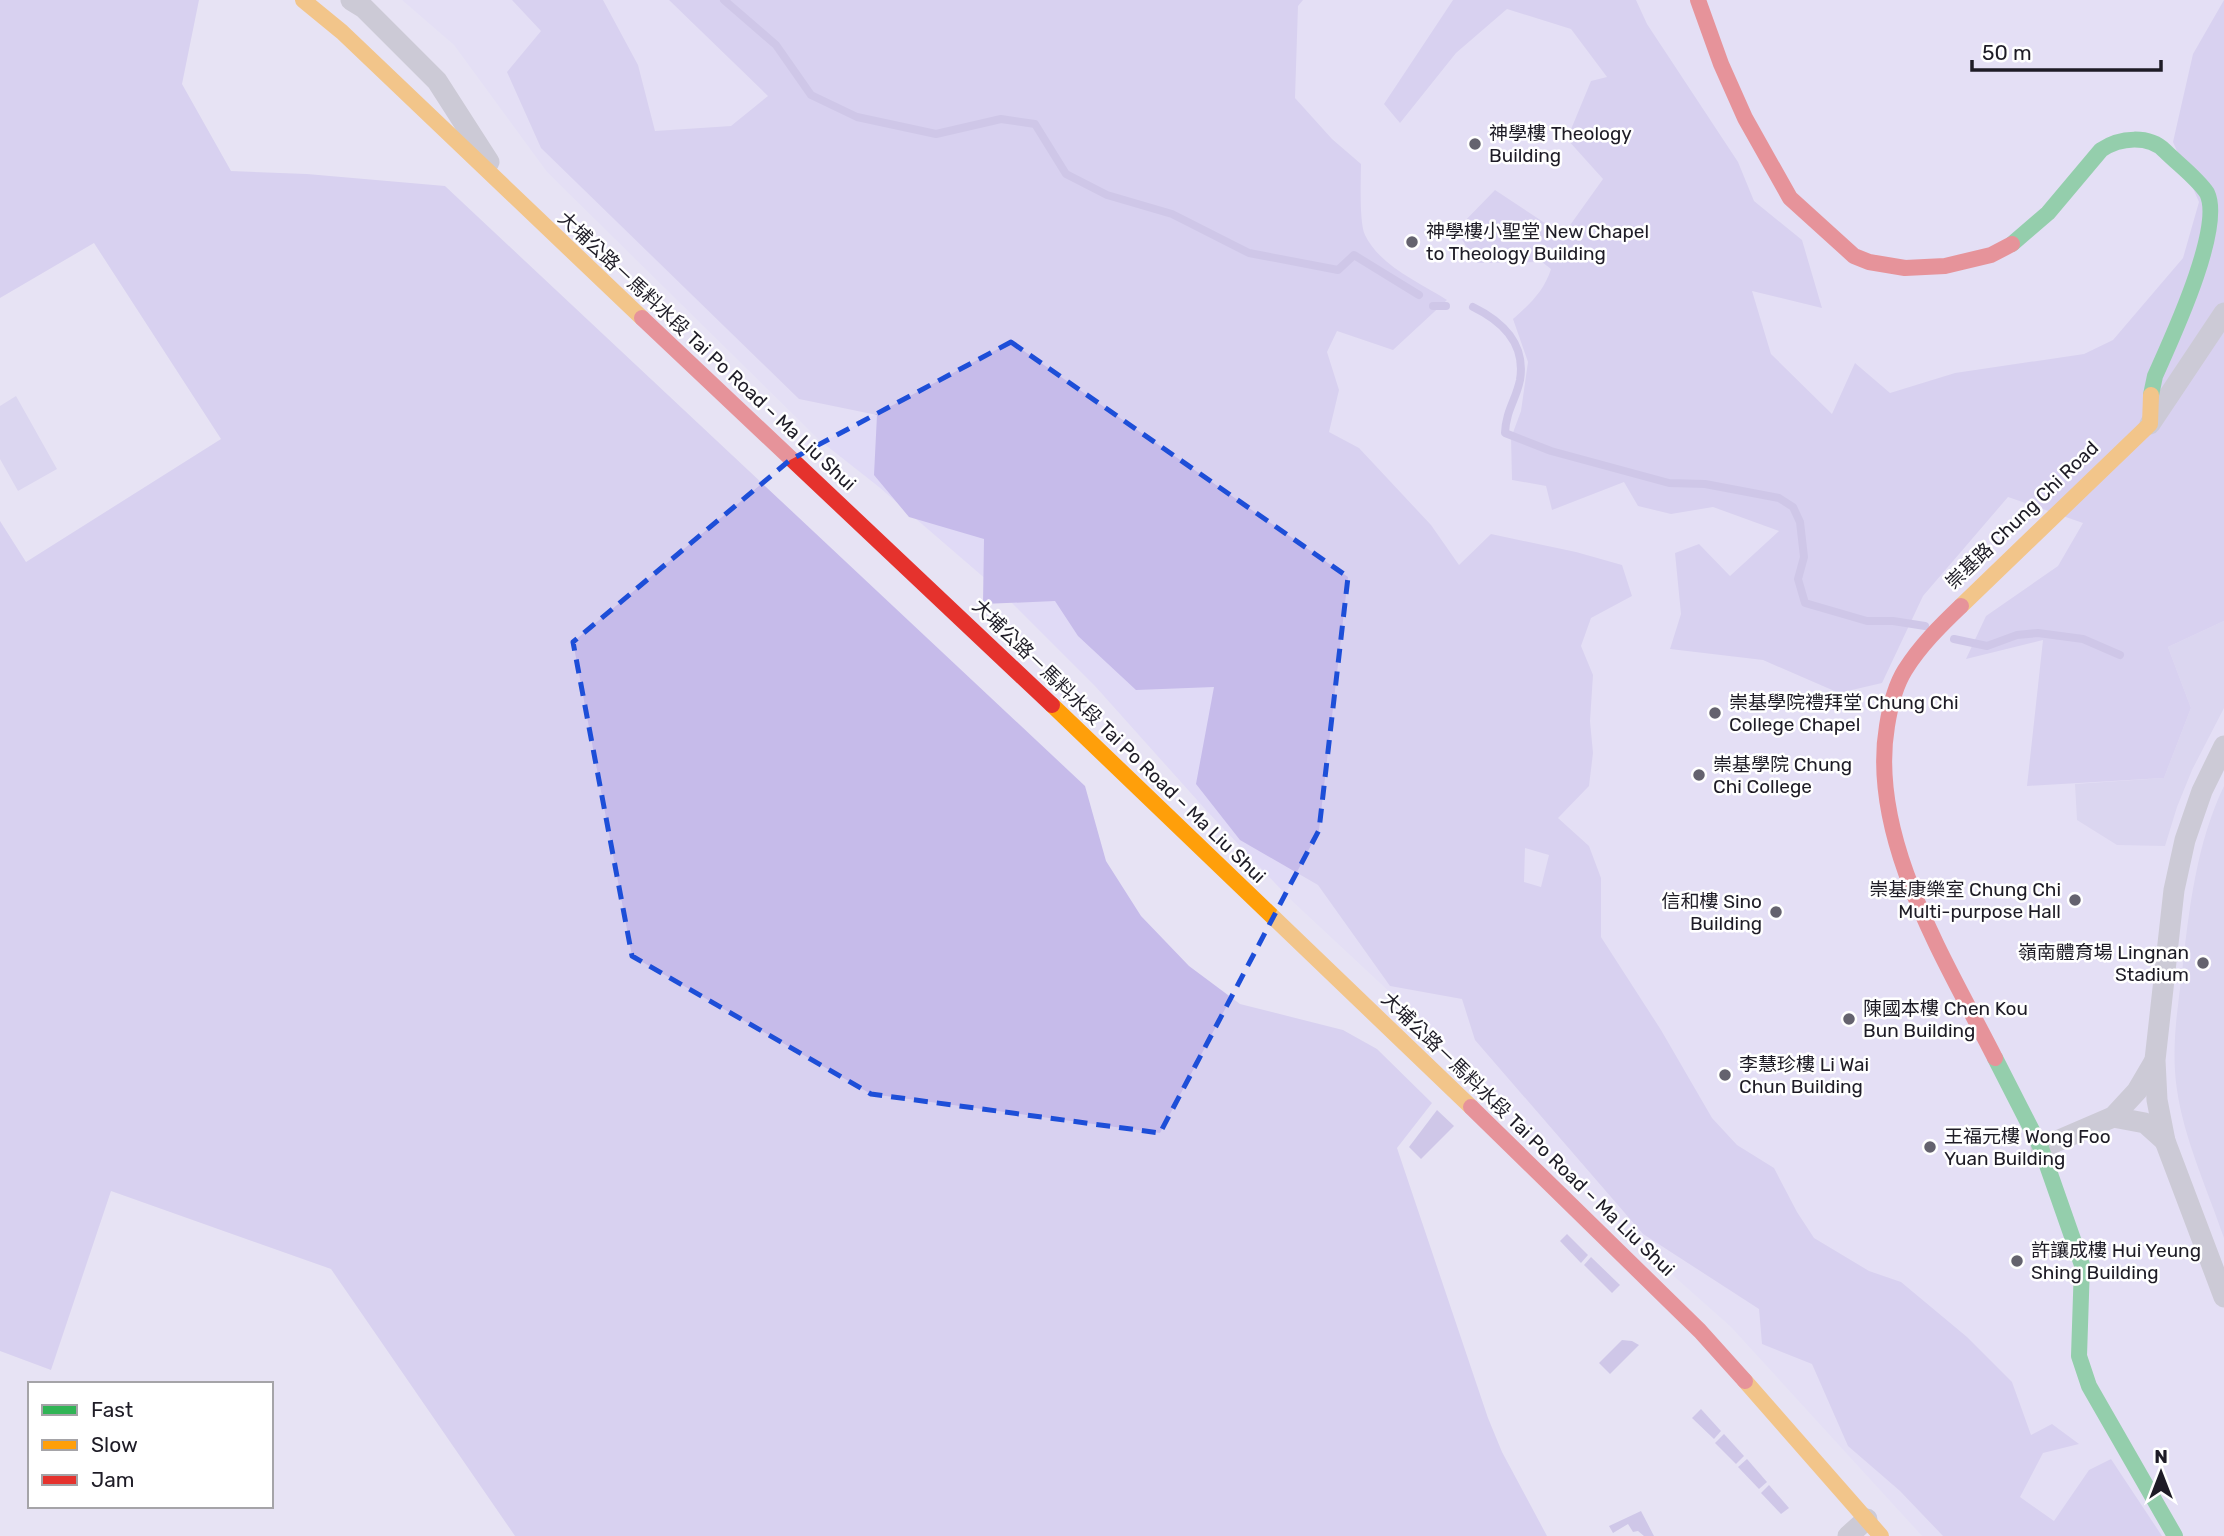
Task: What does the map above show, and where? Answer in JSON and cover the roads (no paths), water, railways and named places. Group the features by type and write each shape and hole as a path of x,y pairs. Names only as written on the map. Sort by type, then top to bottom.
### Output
{"street":[{"name":"大埔公路－馬料水段 Tai Po Road – Ma Liu Shui","path":"303,0 342,32 511,195 1140,788 1509,1143 1700,1331 1881,1536"},
{"path":"351,0 363,8 437,81 511,195"},
{"path":"1698,0 1721,64 1745,118 1790,198 1854,256 1869,262 1905,268 1945,266 1991,255 2005,249 2027,233 2108,145 2123,139 2156,142 2208,194 2213,212 2205,263 2155,376 2149,401 2150,424"},
{"path":"2150,424 2224,313"},
{"name":"崇基路 Chung Chi Road","path":"2150,424 1930,636 1904,672 1890,710 1883,769 1885,793 1903,862 1923,917 2041,1148 2082,1265 2079,1356 2089,1386 2175,1536"},
{"path":"2224,746 2202,791 2185,840 2174,890 2155,1060 2157,1100 2165,1141 2224,1297"},
{"path":"2041,1148 2113,1117 2137,1091 2155,1060"},
{"path":"2113,1117 2145,1123 2165,1141"},
{"path":"1848,1536 1867,1519"}],"waterway":[{"path":"724,0 776,45 811,95 857,117 936,134 1001,119 1035,124 1066,174 1107,195 1172,214 1249,253 1338,270 1354,255 1419,295"},
{"path":"1433,306 1446,306"},
{"path":"1473,307 1493,319 1510,335 1519,355 1520,380 1507,418 1505,433 1551,451 1669,483 1705,484 1779,498 1793,507 1800,522 1804,557 1798,579 1805,603 1867,621 1893,621 1925,626"},
{"path":"1954,639 1987,646 2017,635 2038,633 2083,639 2120,655"}],"place":[{"name":"神學樓 Theology Building","path":"1475,144"},
{"name":"神學樓小聖堂 New Chapel to Theology Building","path":"1412,242"},
{"name":"崇基學院禮拜堂 Chung Chi College Chapel","path":"1715,713"},
{"name":"崇基學院 Chung Chi College","path":"1699,775"},
{"name":"崇基康樂室 Chung Chi Multi-purpose Hall","path":"2075,900"},
{"name":"信和樓 Sino Building","path":"1776,912"},
{"name":"嶺南體育場 Lingnan Stadium","path":"2203,963"},
{"name":"陳國本樓 Chen Kou Bun Building","path":"1849,1019"},
{"name":"李慧珍樓 Li Wai Chun Building","path":"1725,1075"},
{"name":"王福元樓 Wong Foo Yuan Building","path":"1930,1147"},
{"name":"許讓成樓 Hui Yeung Shing Building","path":"2017,1261"}]}
